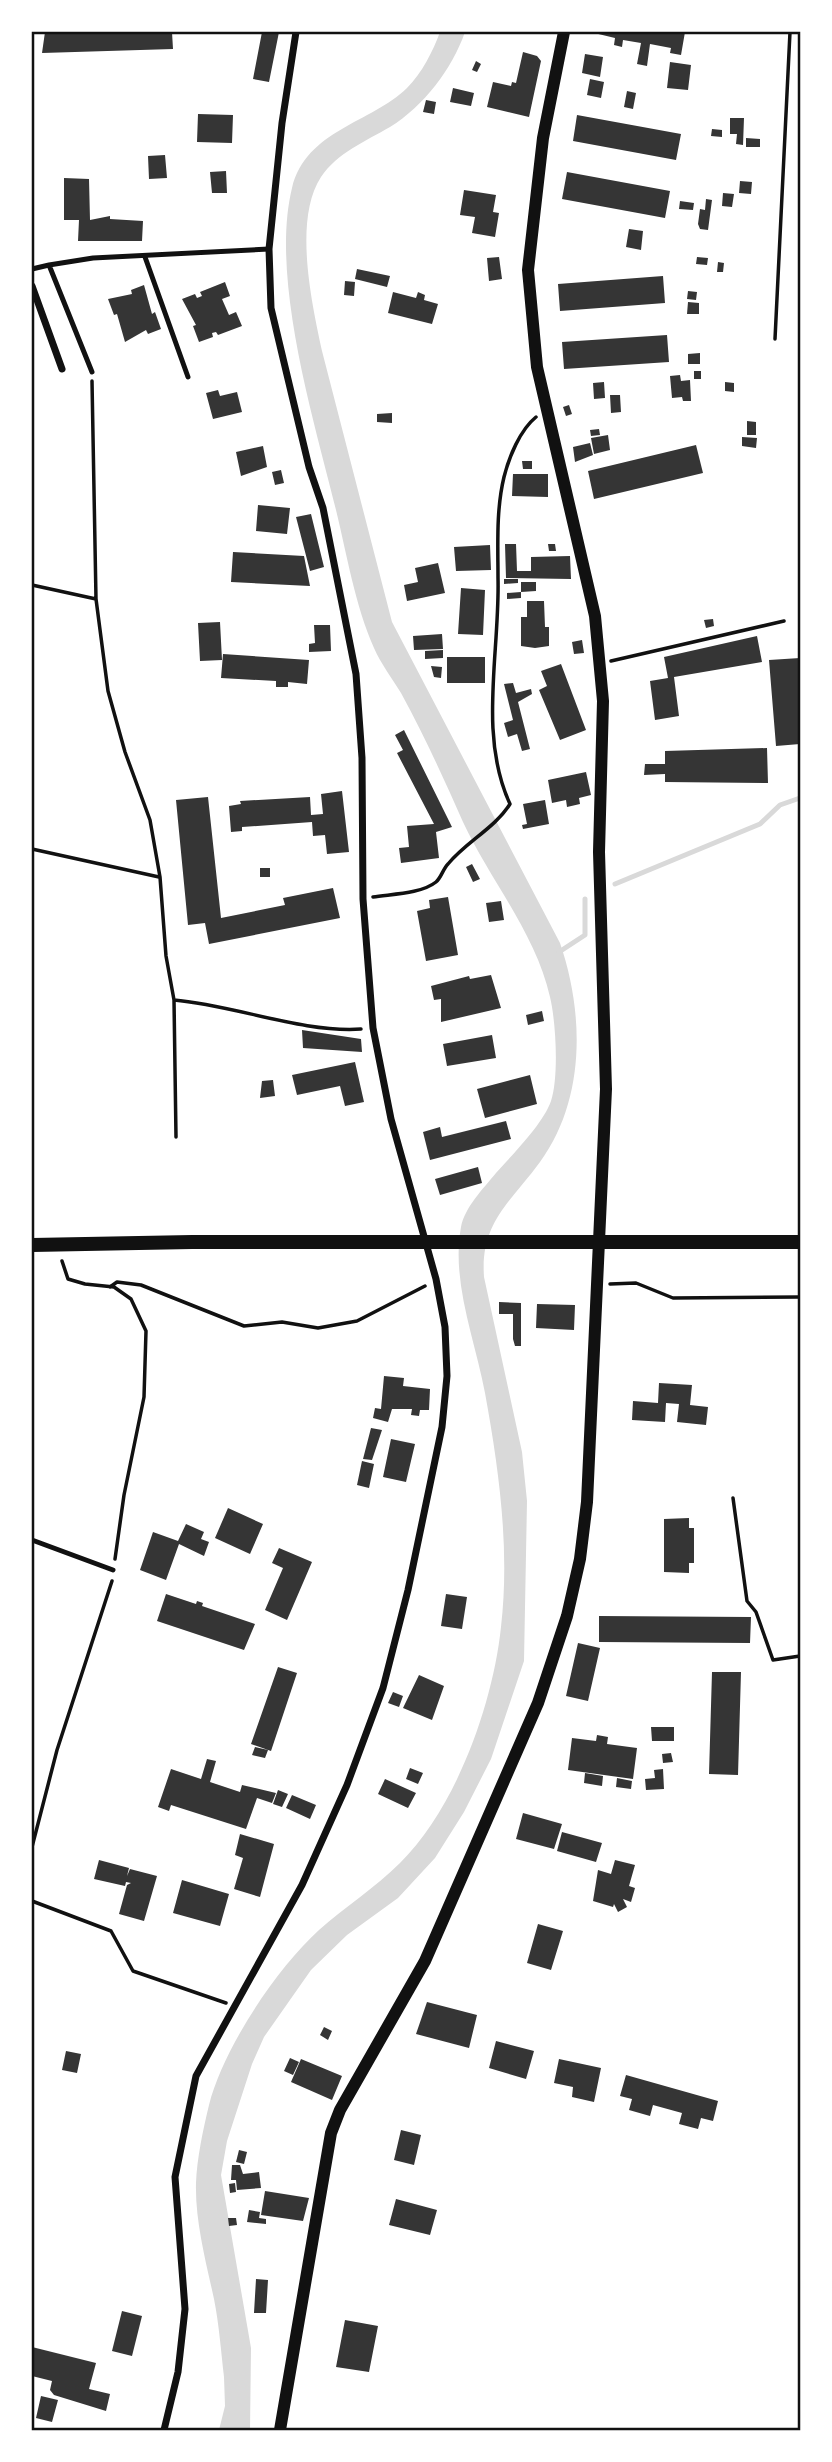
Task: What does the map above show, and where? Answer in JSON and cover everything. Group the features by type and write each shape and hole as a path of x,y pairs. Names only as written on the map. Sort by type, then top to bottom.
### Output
{"main road":[{"path":"32,1245 800,1242"}],"street":[{"path":"164,2431 178,2372 185,2309 175,2177 196,2076 308,1873 346,1785 391,1660 442,1427 447,1352 436,1279 391,1119 373,1028 363,898 362,758 356,674 323,508 309,467 271,307 269,249 282,123 296,32"},
{"path":"280,2431 331,2133 340,2110 425,1961 538,1703 567,1616 580,1559 587,1502 606,1089 599,865 603,701 596,616 537,367 528,270 543,138 565,32"},
{"path":"32,290 62,369"}],"lane":[{"path":"32,269 93,258 269,249"},
{"path":"145,257 188,377"},
{"path":"49,265 92,372"},
{"path":"32,1540 113,1570"}],"path":[{"path":"775,339 790,32"},
{"path":"92,372 96,599 108,691 125,752 150,820 160,877 166,956 174,1000 176,1137"},
{"path":"363,898 421,889 437,882 446,866 471,839 497,820 510,804 498,767 493,739 498,578 496,549 500,506 503,478 518,441 533,418 547,412"},
{"path":"32,585 96,599"},
{"path":"599,663 784,621"},
{"path":"32,849 160,877"},
{"path":"174,1000 206,1003 295,1022 352,1030 373,1028"},
{"path":"32,1847 57,1750 113,1570 124,1495 144,1397 146,1331 131,1299 110,1287 68,1279 62,1265 61,1244"},
{"path":"110,1287 117,1282 141,1286 244,1326 282,1322 318,1328 357,1321 436,1279"},
{"path":"598,1285 636,1283 673,1298 800,1297"},
{"path":"733,1498 747,1601 756,1612 773,1660 800,1656"},
{"path":"32,1901 111,1931 133,1971 236,2007"}],"shaded area":[{"path":"440,32 465,32 453,60 435,86 402,118 344,154 321,177 308,216 307,262 322,351 392,622 560,943 573,998 576,1055 566,1111 540,1162 508,1201 492,1227 484,1258 484,1277 522,1452 527,1501 524,1661 491,1759 464,1812 435,1858 398,1898 347,1935 311,1970 264,2037 252,2064 227,2141 221,2175 251,2348 250,2430 219,2430 225,2406 224,2377 217,2318 196,2197 199,2154 209,2105 216,2083 239,2035 286,1966 319,1930 390,1872 420,1840 454,1784 480,1721 490,1689 501,1627 504,1539 490,1422 459,1269 461,1227 475,1198 541,1119 554,1091 556,1049 552,1008 534,951 474,844 418,725 367,632 307,392 290,306 286,264 287,224 292,188 299,168 325,140 392,100 407,88 418,76"}],"building":[{"path":"45,32 172,32 173,49 42,53"},
{"path":"262,32 279,32 269,82 253,79"},
{"path":"590,32 685,32 681,55 670,53 671,48 650,44 647,66 637,64 641,43 623,40 622,47 614,45 615,38"},
{"path":"523,52 537,56 541,61 529,117 487,107 493,82 511,86 512,82 516,83"},
{"path":"585,54 603,57 600,77 582,73"},
{"path":"476,61 481,64 477,72 472,70"},
{"path":"670,62 691,65 688,90 667,88"},
{"path":"590,79 604,82 601,98 587,95"},
{"path":"453,88 474,93 471,106 450,102"},
{"path":"627,91 636,93 633,109 624,107"},
{"path":"426,100 436,102 434,114 423,112"},
{"path":"198,114 233,115 232,143 197,142"},
{"path":"577,115 681,134 676,160 573,141"},
{"path":"730,118 744,118 743,145 736,144 737,134 730,134"},
{"path":"712,129 722,130 722,137 711,136"},
{"path":"746,138 760,139 760,147 746,147"},
{"path":"165,155 167,178 149,179 148,156"},
{"path":"226,171 227,193 212,193 210,172"},
{"path":"567,172 670,191 665,218 562,199"},
{"path":"64,178 89,179 90,220 110,216 110,219 143,221 142,241 78,241 79,220 64,220"},
{"path":"740,181 752,182 751,194 739,193"},
{"path":"464,190 496,195 493,212 499,213 495,237 472,233 475,217 460,215"},
{"path":"723,193 734,194 732,207 722,206"},
{"path":"706,199 712,200 708,230 700,229 698,224 700,209 705,210"},
{"path":"680,201 694,203 693,210 679,209"},
{"path":"629,229 643,231 641,250 626,247"},
{"path":"499,257 502,279 489,281 487,258"},
{"path":"697,257 708,258 707,265 696,264"},
{"path":"718,262 724,263 723,272 717,272"},
{"path":"357,269 390,276 387,287 355,279"},
{"path":"663,276 665,303 560,311 558,284"},
{"path":"345,281 355,282 354,296 344,295"},
{"path":"225,282 230,296 222,299 229,315 236,312 242,326 218,335 216,332 212,333 213,337 199,342 193,326 196,325 182,299 195,294 197,298 202,296 200,292"},
{"path":"144,285 152,314 155,312 161,329 148,334 146,330 125,342 117,314 114,315 108,299 132,294 131,290"},
{"path":"688,291 697,292 696,300 687,299"},
{"path":"393,292 416,298 418,292 425,295 424,300 438,304 432,324 388,313"},
{"path":"688,302 699,303 699,314 687,314"},
{"path":"667,335 669,362 564,369 562,342"},
{"path":"700,353 700,364 688,364 688,354"},
{"path":"694,371 701,371 701,379 694,379"},
{"path":"680,375 681,381 690,380 691,401 683,401 682,397 672,398 670,376"},
{"path":"604,382 605,398 594,399 593,383"},
{"path":"725,382 734,383 734,392 725,391"},
{"path":"218,390 220,396 237,392 242,412 213,419 206,393"},
{"path":"610,395 620,395 621,412 611,413"},
{"path":"569,405 572,414 566,416 563,407"},
{"path":"392,413 392,423 377,422 377,414"},
{"path":"747,421 756,422 756,435 747,435"},
{"path":"599,429 600,435 591,436 590,430"},
{"path":"608,435 610,450 594,454 591,438"},
{"path":"742,437 757,438 756,448 742,446"},
{"path":"590,443 593,455 575,462 573,447"},
{"path":"696,445 703,473 594,499 588,471"},
{"path":"263,446 267,467 241,476 236,452"},
{"path":"522,461 532,461 532,469 523,469"},
{"path":"281,470 284,483 275,485 272,472"},
{"path":"513,474 548,474 548,497 512,496"},
{"path":"258,505 290,508 287,534 256,531"},
{"path":"311,514 324,567 310,571 296,517"},
{"path":"505,544 516,544 517,571 531,571 531,557 570,556 571,579 506,578"},
{"path":"548,544 555,544 556,551 549,551"},
{"path":"490,545 491,570 456,571 454,547"},
{"path":"233,552 304,556 310,586 231,582"},
{"path":"438,563 445,593 407,601 404,585 418,582 415,568"},
{"path":"504,579 518,579 518,583 504,584"},
{"path":"521,582 536,582 536,591 521,592"},
{"path":"461,588 485,590 483,635 458,634"},
{"path":"521,592 521,598 507,599 507,593"},
{"path":"527,601 544,601 549,646 521,646 521,617 527,617"},
{"path":"713,619 714,626 706,628 704,620"},
{"path":"220,622 222,660 200,661 198,623"},
{"path":"314,625 330,625 331,651 309,652 309,644 315,643"},
{"path":"442,634 443,649 414,650 413,636"},
{"path":"757,636 762,662 674,677 679,716 655,720 650,681 668,678 664,657"},
{"path":"582,640 584,653 574,654 572,642"},
{"path":"443,650 443,658 425,659 425,651"},
{"path":"223,654 309,660 307,684 288,682 288,687 276,687 276,681 221,678"},
{"path":"447,657 485,657 485,683 447,683"},
{"path":"800,658 800,744 776,746 769,660"},
{"path":"561,664 586,730 560,740 539,690 547,686 541,671"},
{"path":"431,666 442,667 441,678 434,677"},
{"path":"513,683 516,693 531,689 532,694 518,702 530,749 522,751 517,734 508,737 504,723 513,720 504,684"},
{"path":"404,730 452,827 436,832 439,858 401,863 399,848 409,847 407,826 434,824 397,753 403,750 395,735"},
{"path":"767,748 768,783 665,782 665,774 644,775 645,764 665,764 665,751"},
{"path":"586,772 591,795 579,798 580,804 567,807 566,800 552,803 548,780"},
{"path":"342,791 349,852 327,854 325,835 313,836 312,822 242,827 242,831 231,832 229,806 241,804 240,801 310,797 311,815 323,814 321,794"},
{"path":"208,797 221,918 285,905 283,898 333,888 340,918 209,944 205,923 188,925 176,800"},
{"path":"545,800 549,824 523,829 522,825 527,824 523,804"},
{"path":"472,864 480,879 473,882 466,867"},
{"path":"260,868 270,868 270,877 260,877"},
{"path":"448,897 458,955 426,961 417,911 430,908 429,900"},
{"path":"501,901 504,920 489,922 486,903"},
{"path":"491,975 501,1008 441,1022 441,999 434,1000 431,986 469,976 470,979"},
{"path":"542,1011 544,1021 528,1025 526,1015"},
{"path":"302,1030 361,1039 362,1052 303,1048"},
{"path":"492,1035 496,1058 447,1066 443,1044"},
{"path":"355,1062 364,1102 345,1106 340,1086 297,1095 292,1075"},
{"path":"530,1075 537,1104 485,1118 477,1089"},
{"path":"273,1080 275,1096 260,1098 262,1081"},
{"path":"506,1121 511,1139 430,1160 423,1132 440,1127 442,1137"},
{"path":"478,1167 482,1183 440,1195 435,1179"},
{"path":"499,1302 521,1303 521,1346 515,1346 513,1339 513,1314 499,1314"},
{"path":"537,1304 575,1305 574,1330 536,1328"},
{"path":"384,1376 404,1378 403,1386 430,1389 429,1410 420,1410 419,1416 411,1415 412,1409 392,1409 388,1422 373,1418 375,1408 381,1409"},
{"path":"659,1383 692,1385 690,1405 708,1407 706,1425 677,1422 679,1404 666,1403 665,1422 632,1420 633,1401 658,1403"},
{"path":"371,1428 382,1430 372,1460 363,1459"},
{"path":"391,1439 415,1444 406,1482 383,1477"},
{"path":"362,1461 374,1464 369,1488 357,1485"},
{"path":"228,1508 263,1524 250,1554 215,1538"},
{"path":"689,1518 689,1528 694,1528 694,1563 689,1563 689,1573 664,1572 664,1519"},
{"path":"186,1524 204,1532 201,1539 209,1542 204,1556 179,1544 166,1580 140,1570 153,1532 178,1541"},
{"path":"279,1548 312,1562 287,1620 265,1610 283,1568 272,1563"},
{"path":"166,1594 196,1604 197,1601 203,1603 202,1606 255,1624 244,1650 157,1621"},
{"path":"446,1594 467,1597 462,1629 441,1626"},
{"path":"599,1616 751,1617 750,1643 599,1642"},
{"path":"578,1643 600,1648 588,1701 566,1696"},
{"path":"278,1667 297,1673 271,1751 251,1744"},
{"path":"712,1672 741,1672 738,1775 709,1774"},
{"path":"419,1675 444,1686 432,1720 403,1708"},
{"path":"393,1692 403,1696 399,1707 388,1703"},
{"path":"651,1727 674,1727 674,1741 652,1741"},
{"path":"597,1735 608,1737 607,1744 637,1748 633,1779 568,1770 572,1738 596,1741"},
{"path":"255,1747 268,1750 265,1758 252,1755"},
{"path":"671,1753 673,1762 663,1763 662,1754"},
{"path":"207,1759 216,1761 210,1782 240,1792 242,1785 276,1793 272,1803 257,1798 246,1829 171,1805 169,1811 158,1807 171,1769 201,1779"},
{"path":"410,1768 423,1773 418,1784 406,1779"},
{"path":"663,1769 664,1789 646,1790 645,1779 655,1778 654,1770"},
{"path":"585,1773 603,1776 602,1786 584,1783"},
{"path":"617,1778 632,1781 631,1789 616,1787"},
{"path":"385,1779 416,1793 408,1808 378,1794"},
{"path":"278,1790 288,1794 282,1807 273,1804"},
{"path":"292,1795 316,1805 310,1819 286,1808"},
{"path":"523,1813 562,1824 554,1849 516,1839"},
{"path":"562,1832 602,1843 596,1862 557,1851"},
{"path":"240,1834 274,1844 260,1897 234,1889 243,1858 235,1855"},
{"path":"99,1860 129,1868 127,1876 130,1869 157,1876 144,1921 119,1914 127,1885 131,1883 126,1882 125,1886 94,1879"},
{"path":"615,1860 635,1865 629,1886 635,1888 631,1902 623,1899 627,1907 618,1912 614,1904 613,1907 593,1901 598,1870 611,1874"},
{"path":"182,1880 229,1894 220,1926 173,1913"},
{"path":"538,1924 563,1931 551,1970 527,1963"},
{"path":"427,2002 477,2015 469,2048 416,2034"},
{"path":"324,2027 332,2031 328,2040 320,2035"},
{"path":"496,2041 534,2051 526,2079 489,2068"},
{"path":"66,2051 81,2054 77,2073 62,2070"},
{"path":"290,2058 299,2062 293,2075 284,2071"},
{"path":"301,2059 342,2076 332,2100 291,2082"},
{"path":"559,2059 601,2068 594,2102 572,2097 573,2087 554,2083"},
{"path":"626,2075 718,2101 713,2121 701,2118 698,2129 679,2124 682,2113 653,2105 650,2116 629,2110 632,2099 620,2096"},
{"path":"401,2130 421,2135 414,2165 394,2160"},
{"path":"239,2150 247,2152 244,2164 236,2162"},
{"path":"232,2165 240,2165 243,2174 259,2172 261,2188 237,2190 236,2180 231,2180"},
{"path":"235,2183 236,2192 230,2193 229,2184"},
{"path":"265,2191 309,2198 303,2221 261,2215"},
{"path":"396,2199 437,2210 430,2235 389,2225"},
{"path":"249,2210 260,2212 259,2218 266,2219 266,2224 247,2222"},
{"path":"228,2218 236,2218 237,2225 229,2226"},
{"path":"256,2279 268,2280 266,2313 254,2313"},
{"path":"122,2311 142,2316 132,2356 112,2351"},
{"path":"345,2320 378,2326 369,2372 336,2367"},
{"path":"32,2347 96,2363 89,2389 110,2394 106,2411 54,2395 50,2390 52,2381 32,2376"},
{"path":"41,2396 58,2400 52,2422 36,2418"}],"waterway":[{"path":"615,884 760,824 780,805 800,798"},
{"path":"559,952 585,935 585,899"}]}
